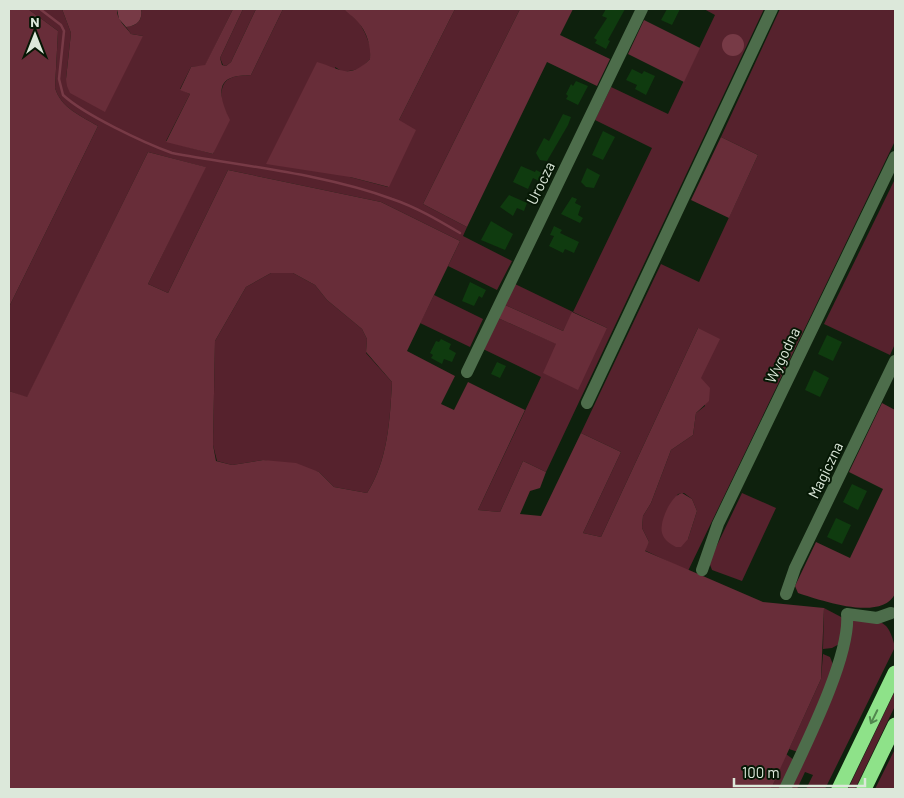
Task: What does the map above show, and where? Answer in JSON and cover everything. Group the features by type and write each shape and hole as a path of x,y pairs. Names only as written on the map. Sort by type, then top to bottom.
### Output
{"highway":[{"path":"839,789 895,673"},
{"path":"864,789 895,725"}],"street":[{"name":"Urocza","path":"467,372 642,9"},
{"path":"587,403 772,9"},
{"name":"Wygodna","path":"702,570 718,524 895,157"},
{"name":"Magiczna","path":"786,594 796,568 895,361"},
{"path":"785,789 834,677 847,629 847,614 877,618 891,613"}],"shaded area":[{"path":"9,9 28,9 58,31 55,88 62,101 72,111 98,126 9,307"},
{"path":"28,9 62,9 71,33 66,79 143,36 131,34 126,27 138,22 141,16 141,9 233,9 205,66 191,67 180,89 190,94 166,141 213,154 227,114 222,100 224,84 233,77 251,75 283,9 344,9 359,22 371,48 370,59 360,69 343,72 335,67 350,177 388,187 399,120 455,9 520,9 423,204 467,227 463,236 512,261 497,290 448,266 460,241 381,202 228,170 168,293 148,284 205,167 148,152 27,398 9,391 9,307 98,126 72,111 58,95 55,88 58,31"},
{"path":"62,9 117,9 120,19 131,34 143,36 105,112 70,93 67,86 66,79 71,33"},
{"path":"117,9 141,9 140,19 136,24 126,27 119,19"},
{"path":"233,9 243,9 220,58 222,65 226,66 231,62 256,9 283,9 251,75 233,77 226,81 223,86 221,91 222,98 230,120 213,154 166,142 190,94 180,90 191,67 205,65"},
{"path":"243,9 256,9 231,62 226,66 223,65 220,58"},
{"path":"344,9 455,9 399,120 416,130 389,187 350,177 266,164 317,62 339,70 350,71 363,65 370,59 369,44 364,30"},
{"path":"520,9 573,9 560,35 610,59 597,86 547,62 467,227 423,204"},
{"path":"704,9 764,9 546,472 523,461 500,512 478,510 541,377 483,349 498,318 557,344 607,328 573,312 652,148 595,120 611,87 668,114 715,15"},
{"path":"780,9 895,9 895,141 688,571 644,550 649,542 642,528 643,516 651,503 671,450 693,435 696,413 705,406 700,378 698,328 601,537 583,533 621,452 581,433 661,264 699,282 758,155 721,137","holes":["684,493 692,499 697,511 688,539 664,518 678,494"]},
{"path":"644,20 700,48 684,82 628,54"},
{"path":"733,34 741,37 744,45 741,53 733,56 725,53 722,45 725,37"},
{"path":"721,137 758,155 729,218 691,200"},
{"path":"148,152 206,167 148,284 168,293 228,170 381,202 460,241 407,351 455,376 441,404 454,410 468,382 525,410 478,510 500,512 523,461 546,472 540,488 530,491 520,514 541,516 581,433 621,452 583,533 601,537 698,328 720,339 701,378 710,388 709,401 696,413 693,435 671,450 651,503 643,516 642,528 649,542 645,551 763,602 824,608 821,679 771,789 9,789 9,391 27,397","holes":["271,273 293,273 315,285 327,300 362,329 367,339 366,352 392,382 389,425 384,454 374,481 367,493 334,487 319,472 296,463 263,460 232,465 216,461 213,445 215,341 246,287"]},
{"path":"895,179 895,344 890,355 824,324"},
{"path":"271,273 293,273 315,285 327,300 362,329 367,339 366,353 392,382 389,425 384,454 374,481 367,493 334,487 319,472 263,460 232,465 217,461 213,445 215,341 246,287"},
{"path":"515,284 573,312 563,331 505,305"},
{"path":"434,295 483,319 470,347 420,323"},
{"path":"505,305 563,331 572,312 607,328 578,390 543,373 556,344 498,318"},
{"path":"882,403 895,410 895,594 888,602 877,607 864,608 835,604 798,593 795,586 816,542 850,558 883,489 849,472"},
{"path":"682,493 692,499 697,511 688,539 681,547 676,547 664,538 662,522 670,504"},
{"path":"742,493 776,508 742,581 712,570 709,562"},
{"path":"824,608 843,618 841,643 832,648 823,649"},
{"path":"855,619 872,620 882,623 890,631 895,647 825,789 806,789 813,775 805,772 797,789 788,789 852,622"},
{"path":"823,654 830,657 834,667 798,752 789,749 821,679"},
{"path":"895,691 895,706 855,789 848,789"},
{"path":"895,749 895,789 875,789"},
{"path":"786,754 794,760 781,789 771,789"}],"building":[{"path":"606,9 625,9 608,40 610,41 606,49 595,43 597,40 594,38 607,18 602,16"},
{"path":"667,9 680,9 672,25 661,20"},
{"path":"632,69 642,74 644,71 655,76 646,95 635,89 637,85 626,80"},
{"path":"576,81 588,86 578,105 566,99 568,96 566,94 571,84 573,86"},
{"path":"563,114 571,117 568,125 547,161 540,160 536,153 544,138 549,141"},
{"path":"603,131 615,137 603,160 592,155"},
{"path":"521,166 542,173 539,181 533,178 528,189 513,182"},
{"path":"587,168 600,175 594,188 586,187 581,182"},
{"path":"509,195 527,203 524,211 517,208 513,216 500,207"},
{"path":"572,197 577,199 575,203 581,206 578,215 583,218 580,223 561,214"},
{"path":"491,221 513,234 505,250 481,240"},
{"path":"554,226 562,230 560,233 579,242 574,253 565,249 563,253 549,246 554,236 550,235"},
{"path":"470,282 486,290 482,298 479,296 474,306 462,301"},
{"path":"827,335 842,342 833,361 818,354"},
{"path":"441,339 451,344 449,349 456,353 452,362 444,359 442,364 431,358 433,355 430,353 436,341 439,342"},
{"path":"497,362 506,366 500,378 491,374"},
{"path":"814,370 829,378 820,397 805,390"},
{"path":"852,484 867,491 858,510 843,502"},
{"path":"836,518 851,525 842,544 827,537"}],"waterway":[{"path":"40,9 61,25 64,31 59,79 63,95 72,103 99,119 172,153 311,177 366,190 410,206 460,233"}]}
